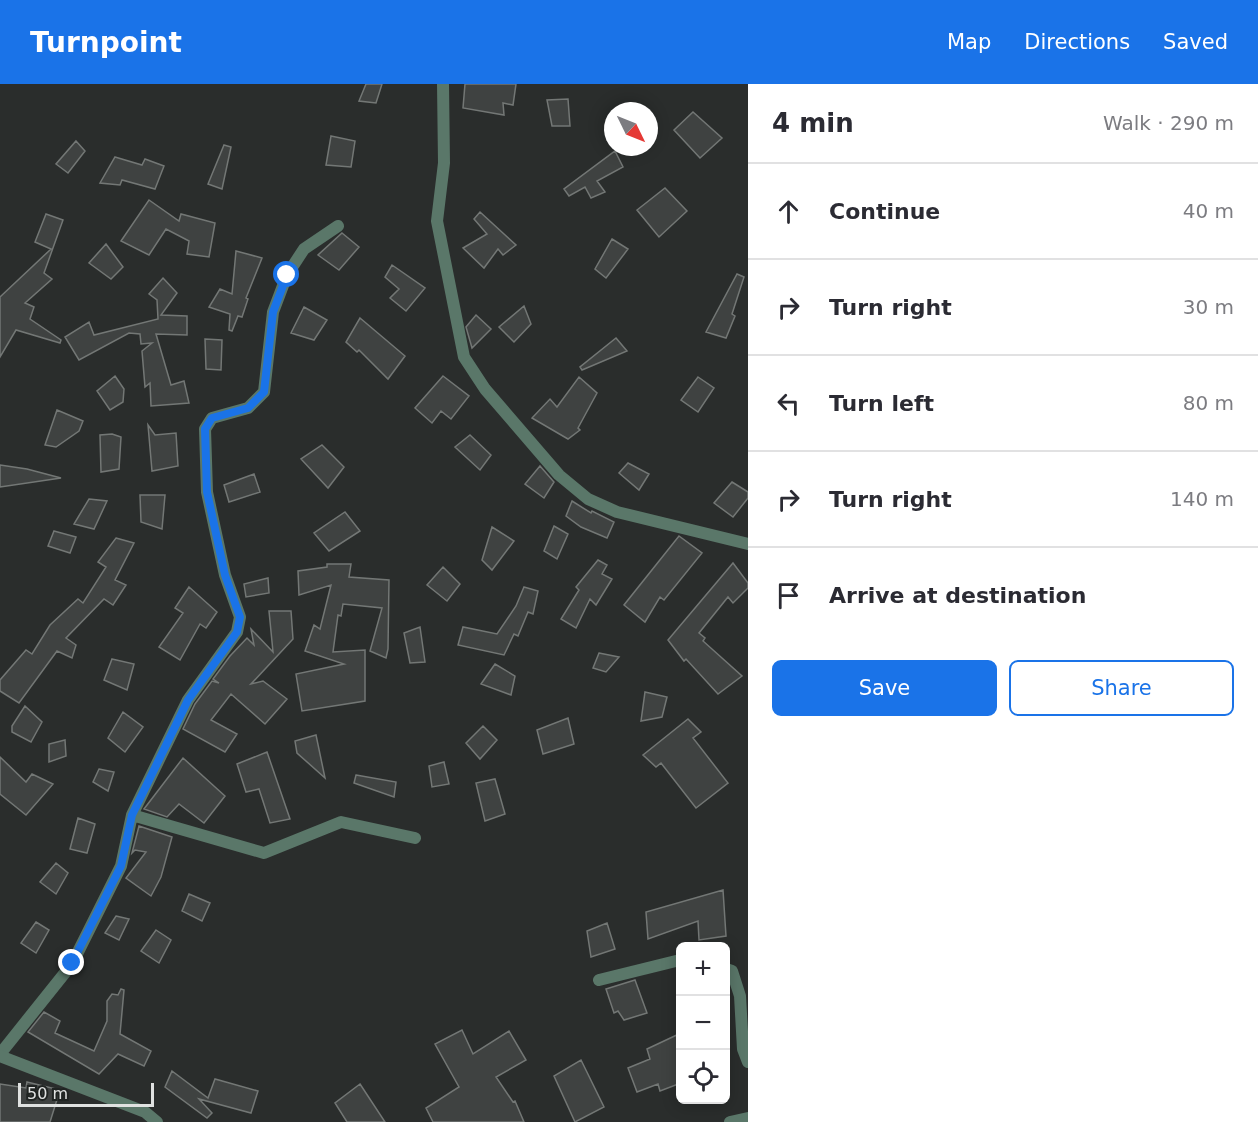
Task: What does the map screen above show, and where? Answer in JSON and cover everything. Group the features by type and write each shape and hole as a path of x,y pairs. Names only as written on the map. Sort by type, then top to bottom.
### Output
{"street":[{"path":"443,84 444,163 437,221 464,357 485,389 559,475 588,499 617,512 748,544"},
{"path":"157,1122 146,1112 0,1055 72,963 121,866 132,815 188,700 237,632 240,617 225,575 207,492 205,429 212,418 248,408 264,392 273,312 287,275 304,249 338,226"},
{"path":"132,815 264,853 341,822 415,838"},
{"path":"599,980 676,961"},
{"path":"730,970 740,996 743,1049 748,1062"},
{"path":"730,1122 748,1118"}],"building":[{"path":"366,84 382,84 376,103 359,101"},
{"path":"465,84 516,84 513,105 503,103 504,115 463,108"},
{"path":"568,99 570,126 552,126 547,100"},
{"path":"693,112 722,138 700,158 674,130"},
{"path":"331,136 355,141 351,167 326,165"},
{"path":"76,141 85,151 68,173 56,164"},
{"path":"224,145 231,147 222,189 208,184"},
{"path":"608,156 618,156 623,167 597,181 605,192 591,198 585,187 569,196 564,189"},
{"path":"115,157 142,165 145,159 164,166 155,189 122,180 120,185 100,183"},
{"path":"665,188 687,211 659,237 637,210"},
{"path":"149,200 179,221 181,214 215,223 209,257 187,254 189,241 166,229 149,255 121,241"},
{"path":"480,212 516,245 503,255 498,249 484,268 463,248 487,234 474,219"},
{"path":"46,214 63,220 44,273 52,279 25,303 34,307 30,319 61,340 60,343 16,330 0,357 0,297 51,249 35,242"},
{"path":"342,233 359,247 339,270 318,255"},
{"path":"612,239 628,249 606,278 595,269"},
{"path":"106,244 123,267 111,279 89,263"},
{"path":"236,251 262,258 246,298 248,299 242,317 238,316 232,331 229,330 230,314 209,307 220,289 232,294"},
{"path":"392,265 425,288 406,311 390,298 399,289 385,277"},
{"path":"737,274 744,277 732,314 735,316 726,338 706,332"},
{"path":"163,278 177,293 161,315 187,316 187,335 156,334 171,385 184,381 189,403 151,406 150,383 145,387 142,351 152,343 141,344 140,334 129,333 79,360 65,337 89,322 94,335 158,319 157,300 149,294"},
{"path":"524,306 531,324 514,342 499,327"},
{"path":"304,307 327,320 314,340 291,333"},
{"path":"476,315 491,329 472,348 466,327"},
{"path":"360,318 405,356 388,379 359,350 357,352 346,342"},
{"path":"616,338 627,351 582,370 580,367"},
{"path":"205,339 222,340 221,370 206,369"},
{"path":"115,376 124,389 123,402 110,410 97,391"},
{"path":"443,376 469,396 451,419 441,411 432,423 415,408"},
{"path":"579,377 597,393 578,428 580,430 568,439 532,418 550,399 557,407"},
{"path":"698,377 714,388 698,412 681,400"},
{"path":"57,410 83,421 79,431 56,447 45,445"},
{"path":"148,425 155,435 176,433 178,466 152,471"},
{"path":"112,434 121,437 119,469 101,472 100,435"},
{"path":"470,435 491,455 480,470 455,447"},
{"path":"322,445 344,467 328,488 301,459"},
{"path":"628,463 649,474 639,490 619,473"},
{"path":"0,465 27,469 61,478 0,487"},
{"path":"540,466 554,482 544,498 525,484"},
{"path":"254,474 260,492 229,502 224,485"},
{"path":"732,482 748,492 748,498 733,517 714,503"},
{"path":"140,495 165,495 162,529 141,522"},
{"path":"89,499 107,501 94,529 74,524"},
{"path":"572,501 591,513 592,511 614,522 607,538 581,527 566,516"},
{"path":"345,512 360,531 329,551 314,533"},
{"path":"554,526 568,534 557,559 544,551"},
{"path":"492,527 514,541 492,570 482,560"},
{"path":"54,531 76,537 70,553 48,546"},
{"path":"679,536 702,553 664,600 660,597 645,622 624,605"},
{"path":"116,538 134,543 115,580 126,585 113,605 104,599 66,638 76,645 72,658 57,651 19,703 0,691 0,680 26,650 32,654 50,625 78,599 83,603 106,567 98,562"},
{"path":"598,560 607,565 602,574 612,579 596,605 590,599 576,628 561,619 579,590 576,587"},
{"path":"733,563 748,583 748,588 733,603 728,597 699,633 705,638 703,641 742,676 718,694 686,659 684,661 668,640"},
{"path":"327,564 351,564 349,577 389,580 388,649 386,658 370,651 382,608 343,604 341,616 338,615 333,652 365,650 365,701 302,711 296,674 344,664 305,651 314,625 320,629 331,585 299,595 298,571 327,567"},
{"path":"443,567 460,584 447,601 427,585"},
{"path":"268,578 269,593 246,597 244,584"},
{"path":"189,587 217,612 206,628 200,624 180,660 159,647 183,613 175,608"},
{"path":"524,587 538,591 533,614 528,612 518,636 514,634 504,655 458,645 463,627 497,634 516,606"},
{"path":"269,611 291,611 293,639 251,684 263,681 287,699 265,724 231,694 211,720 237,734 225,752 183,729 195,704 212,681 219,683 213,679 230,656 247,638 254,645 251,629 273,652"},
{"path":"420,627 425,662 410,663 404,633"},
{"path":"599,653 619,657 606,672 593,668"},
{"path":"112,659 134,664 127,690 104,680"},
{"path":"495,664 515,676 511,695 481,684"},
{"path":"645,692 667,697 662,717 641,721"},
{"path":"25,706 42,722 31,742 12,732 12,726"},
{"path":"123,712 143,727 125,752 108,738"},
{"path":"568,718 574,744 543,754 537,730"},
{"path":"688,719 701,732 693,738 728,783 696,808 661,763 656,767 643,755"},
{"path":"483,726 497,740 480,759 466,743"},
{"path":"316,735 325,778 297,753 295,741"},
{"path":"65,740 66,756 49,762 49,744"},
{"path":"267,752 290,819 270,823 259,789 246,792 237,764"},
{"path":"0,757 26,782 32,774 53,784 26,815 0,794"},
{"path":"183,758 225,796 204,823 179,804 167,817 144,809"},
{"path":"444,762 449,784 432,787 429,766"},
{"path":"99,769 114,772 108,791 93,782"},
{"path":"356,775 396,782 394,797 354,783"},
{"path":"495,779 505,814 485,821 476,783"},
{"path":"78,818 95,824 87,853 70,849"},
{"path":"139,826 172,837 161,877 151,896 126,878 146,852 135,850 132,853"},
{"path":"56,863 68,873 56,894 40,882"},
{"path":"723,890 726,936 699,940 698,921 648,939 646,912"},
{"path":"189,894 210,903 202,921 182,911"},
{"path":"116,916 129,919 119,940 105,933"},
{"path":"36,922 49,930 36,953 21,943"},
{"path":"607,923 615,949 591,957 587,931"},
{"path":"156,930 171,940 159,963 141,951"},
{"path":"635,980 647,1013 624,1020 618,1011 614,1013 606,989"},
{"path":"121,989 124,990 120,1034 151,1051 144,1066 118,1054 99,1074 28,1032 44,1012 60,1021 55,1033 94,1051 107,1021 107,1001 112,994 118,995"},
{"path":"462,1030 473,1054 509,1031 526,1060 496,1077 513,1102 515,1101 524,1122 433,1122 426,1108 459,1087 435,1044"},
{"path":"676,1035 676,1085 660,1091 658,1084 637,1092 628,1068 650,1059 647,1049"},
{"path":"581,1060 604,1107 575,1122 554,1076"},
{"path":"172,1071 208,1098 215,1079 258,1091 251,1113 199,1099 212,1113 207,1118 165,1087"},
{"path":"27,1082 60,1090 50,1122 0,1122 0,1084 26,1088"},
{"path":"360,1084 385,1122 347,1122 335,1103"}],"route":[{"path":"72,963 121,866 132,815 188,700 237,632 240,617 225,575 207,492 205,429 212,418 248,408 264,392 273,312 287,275"}]}
